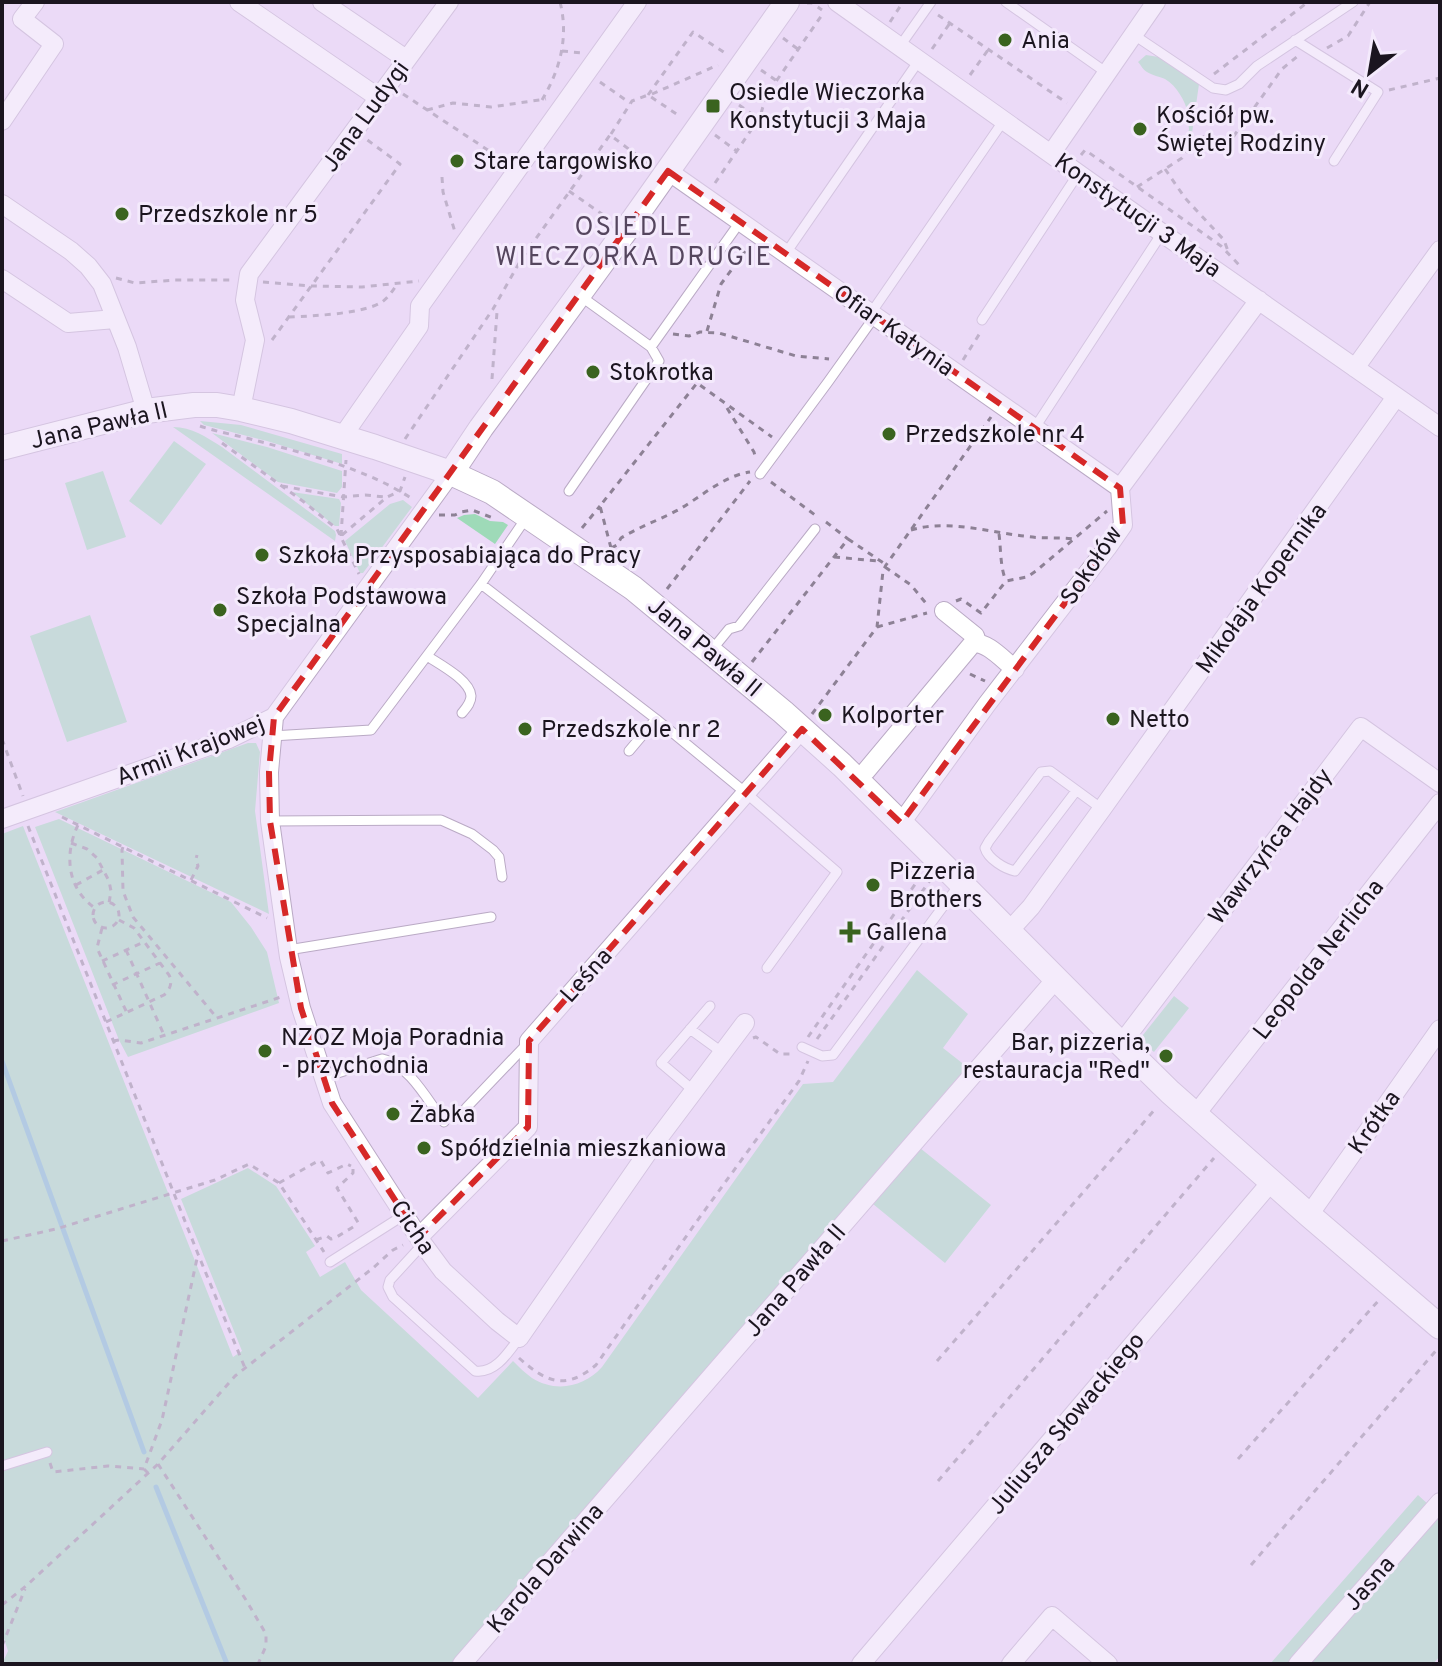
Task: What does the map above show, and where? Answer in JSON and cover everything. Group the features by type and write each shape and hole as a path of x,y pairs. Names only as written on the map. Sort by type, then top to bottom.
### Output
{"street":[{"path":"2,121 54,44 22,19 35,2"},
{"path":"239,2 379,98"},
{"path":"322,2 406,59"},
{"name":"Jana Ludygi","path":"248,280 249,274 449,2"},
{"path":"451,473 579,295 662,171 787,2"},
{"path":"1051,154 1156,2"},
{"path":"344,445 419,326 420,306 635,3"},
{"name":"Konstytucji 3 Maja","path":"831,7 903,42 920,59 1051,154 1078,167 1162,233 1440,427"},
{"name":"Ofiar Katynia","path":"662,171 786,253 1120,488"},
{"path":"2,204 71,251 102,284 130,357 146,411"},
{"path":"1355,368 1440,250"},
{"path":"2,279 68,323 115,319"},
{"path":"241,409 255,340 245,300 248,280"},
{"name":"Sokołów","path":"901,823 1011,666 1123,525 1120,488 1259,300"},
{"name":"Mikołaja Kopernika","path":"1009,931 1031,907 1396,397"},
{"name":"Jana Pawła II","path":"2,448 146,411 217,405 241,409 344,445 451,473 492,492 633,588 806,723 901,823 1170,1092 1440,1327"},
{"name":"Armii Krajowej","path":"2,819 23,805 273,726 451,473"},
{"path":"938,611 975,636 977,642"},
{"path":"866,771 973,643 983,644 1011,666"},
{"name":"Leśna","path":"529,1041 806,723"},
{"name":"Cicha","path":"273,726 269,772 270,821 288,950 301,1008 332,1103 361,1163 404,1215 418,1245 497,1321 515,1344"},
{"name":"Wawrzyńca Hajdy","path":"1121,1044 1361,727 1440,783"},
{"name":"Leopolda Nerlicha","path":"1196,1114 1440,803"},
{"name":"Jana Pawła II","path":"629,1472 1056,979"},
{"path":"515,1344 648,1152 745,1023"},
{"name":"Krótka","path":"1309,1215 1440,1029"},
{"path":"418,1245 528,1127 529,1041"},
{"name":"Juliusza Słowackiego","path":"861,1664 1271,1182"},
{"name":"Karola Darwina","path":"462,1664 629,1472"},
{"name":"Jasna","path":"1298,1664 1440,1502"},
{"path":"1011,1664 1052,1616 1108,1664"}],"lane":[{"path":"1006,2 1107,73"},
{"path":"1134,35 1213,88 1226,90 1239,84 1257,66 1353,2"},
{"path":"903,42 929,5"},
{"path":"1295,40 1378,92 1334,161"},
{"path":"786,253 920,59"},
{"path":"758,473 848,355 1004,120"},
{"path":"982,324 1078,167"},
{"path":"651,347 740,222"},
{"path":"1034,429 1162,233"},
{"path":"569,491 659,361 651,347 579,295"},
{"path":"273,726 371,730 528,516"},
{"path":"711,651 729,629 739,626 815,529"},
{"path":"481,584 656,719 837,872 767,968"},
{"path":"427,656 468,686 471,696 462,713"},
{"path":"629,751 656,719"},
{"path":"1076,791 1015,871 986,853 989,841 1041,772 1050,771 1102,809"},
{"path":"270,821 441,820 472,834 493,850 499,857 502,877"},
{"path":"806,1049 825,1057 837,1052 961,882"},
{"path":"288,950 491,917"},
{"path":"694,1091 661,1063 710,1006"},
{"path":"690,1029 727,1049"},
{"path":"466,1108 529,1041"},
{"path":"325,1077 382,1059 390,1060 406,1071 444,1122"},
{"path":"330,1262 404,1215"},
{"path":"418,1245 390,1280 388,1287 393,1297 475,1371 484,1372 495,1366 515,1344"},
{"path":"2,1466 47,1452"}],"path":[{"path":"427,110 453,103 491,107 544,100 562,51 560,2"},
{"path":"903,2 888,25 903,42 928,55 950,23"},
{"path":"1210,77 1308,2"},
{"path":"1137,187 1182,158 1201,136 1228,144 1282,69 1308,48 1325,50 1348,36 1370,2"},
{"path":"929,5 988,50 1073,107"},
{"path":"711,190 759,119 766,96 831,7"},
{"path":"648,95 693,32 732,58"},
{"path":"778,34 799,50"},
{"path":"966,81 988,50"},
{"path":"562,51 592,56"},
{"path":"404,440 493,309 522,258 630,103 721,64"},
{"path":"755,66 777,81"},
{"path":"1378,92 1440,78"},
{"path":"596,79 630,103"},
{"path":"744,81 766,96"},
{"path":"396,89 513,167"},
{"path":"648,95 684,120"},
{"path":"731,100 759,119"},
{"path":"709,130 738,152"},
{"path":"610,135 662,171"},
{"path":"268,345 400,164 362,136"},
{"path":"1078,167 1085,150 1229,253 1246,271"},
{"path":"1165,169 1185,198 1224,240 1229,253"},
{"path":"442,177 443,192 456,235"},
{"path":"569,191 617,224"},
{"path":"707,331 721,284 753,242"},
{"path":"102,284 112,277 135,283 248,280 362,287 439,279"},
{"path":"288,318 351,311 379,304 398,283"},
{"path":"491,391 497,312 493,309"},
{"path":"958,367 982,324"},
{"path":"662,332 689,336 707,331 719,333 796,356 829,360 848,355"},
{"path":"579,531 697,383 782,444"},
{"path":"664,593 758,473 754,452 725,403"},
{"path":"806,723 877,627 886,566 993,414"},
{"path":"195,423 345,467 380,480 417,502"},
{"path":"222,443 337,529 362,581"},
{"path":"341,536 344,445"},
{"path":"341,536 387,497 400,491 404,472 414,475"},
{"path":"611,548 621,538 736,475 758,473 880,561 938,611"},
{"path":"278,485 343,497 387,497"},
{"path":"600,506 613,555"},
{"path":"998,532 1002,572 1006,581 1027,577 1110,509 1111,519"},
{"path":"450,515 472,510 492,518"},
{"path":"911,530 927,525 1074,539"},
{"path":"749,665 848,539"},
{"path":"834,557 880,561"},
{"path":"953,666 990,684 1011,666"},
{"path":"2,739 23,805 109,1021 113,1041 245,1368"},
{"path":"57,814 273,921"},
{"path":"77,826 71,843 70,867 81,897 95,908"},
{"path":"71,843 91,851 97,858 111,887 109,903"},
{"path":"124,846 123,891 133,917 217,1018"},
{"path":"191,880 198,866 197,855"},
{"path":"515,1344 538,1375 551,1380 571,1380 586,1374 596,1365 799,1081 805,1071 806,1049 926,869"},
{"path":"76,885 103,870"},
{"path":"727,1049 756,1037 780,1054 806,1049 933,876"},
{"path":"109,903 119,911 119,920 111,928 102,928 94,920 95,908 109,903"},
{"path":"109,1021 149,1003 168,992 170,986 170,979 144,942 130,925 119,920"},
{"path":"102,928 96,944 127,1013"},
{"path":"102,961 144,942"},
{"path":"126,950 164,1035"},
{"path":"112,985 160,963"},
{"path":"113,1041 141,1043 288,995"},
{"path":"937,1361 1170,1092"},
{"path":"938,1481 1227,1143"},
{"path":"279,1183 318,1161 328,1173 347,1164 361,1163"},
{"path":"361,1163 337,1188 368,1238"},
{"path":"2,1241 56,1229 215,1180 249,1164 279,1183 330,1262"},
{"path":"316,1240 327,1236 335,1238 359,1224"},
{"path":"2,1605 26,1586 146,1471 158,1464 235,1376 393,1250 404,1245 409,1248 418,1245"},
{"path":"146,1471 162,1420 198,1254"},
{"path":"1238,1459 1392,1286"},
{"path":"1251,1565 1440,1346"},
{"path":"47,1452 53,1472 108,1466 146,1471"},
{"path":"158,1464 266,1634 266,1646 258,1664"},
{"path":"2,1646 26,1586"}],"highlighted area":[{"path":"668,171 1120,488 1123,525 901,823 802,729 529,1041 528,1127 419,1237 332,1103 301,1008 270,821 269,772 274,717"}],"green space":[{"path":"1146,55 1159,57 1199,84 1191,140 1186,146 1189,129 1185,104 1169,82 1143,69 1138,62"},
{"path":"200,421 241,425 342,454 342,464 204,425"},
{"path":"173,427 193,431 222,447 335,531 335,541"},
{"path":"212,433 342,471 342,487 337,493 278,482"},
{"path":"174,441 206,464 161,525 129,501"},
{"path":"103,471 126,537 87,550 65,483"},
{"path":"292,492 339,499 339,526 335,526"},
{"path":"403,500 412,507 360,573 345,541 390,504"},
{"path":"475,514 508,525 495,544 457,518"},
{"path":"90,615 127,722 67,742 30,636"},
{"path":"248,743 256,743 260,752 255,811 269,914 55,812"},
{"path":"59,819 231,902 267,952 279,1003 128,1057 35,827"},
{"path":"23,826 233,1357 242,1351 181,1199 248,1168 276,1186 315,1246 306,1252 320,1277 345,1262 361,1290 478,1398 513,1361 541,1383 569,1386 587,1379 602,1367 803,1084 833,1082 917,970 968,1014 943,1048 980,1077 920,1148 991,1205 945,1263 873,1204 466,1664 2,1664 8,1651 2,1632 2,834"},
{"path":"1174,996 1189,1008 1154,1052 1139,1040"},
{"path":"1418,1495 1440,1515 1440,1656 1433,1664 1270,1664"}],"waterway":[{"path":"2,1061 144,1452"},
{"path":"156,1487 227,1664"}],"place":[{"name":"Ania","path":"1005,40"},
{"name":"Osiedle Wieczorka Konstytucji 3 Maja","path":"713,106"},
{"name":"Kościół pw. Świętej Rodziny","path":"1140,129"},
{"name":"Stare targowisko","path":"457,161"},
{"name":"Przedszkole nr 5","path":"122,214"},
{"name":"Stokrotka","path":"593,372"},
{"name":"Przedszkole nr 4","path":"889,434"},
{"name":"Szkoła Przysposabiająca do Pracy","path":"262,555"},
{"name":"Szkoła Podstawowa Specjalna","path":"220,610"},
{"name":"Kolporter","path":"825,715"},
{"name":"Netto","path":"1113,719"},
{"name":"Przedszkole nr 2","path":"525,729"},
{"name":"Pizzeria Brothers","path":"873,885"},
{"name":"Gallena","path":"850,932"},
{"name":"NZOZ Moja Poradnia - przychodnia","path":"265,1051"},
{"name":"Bar, pizzeria, restauracja \"Red\"","path":"1166,1056"},
{"name":"Żabka","path":"393,1114"},
{"name":"Spółdzielnia mieszkaniowa","path":"424,1148"}],"district":[{"name":"OSIEDLE WIECZORKA DRUGIE","path":"634,241"}]}
